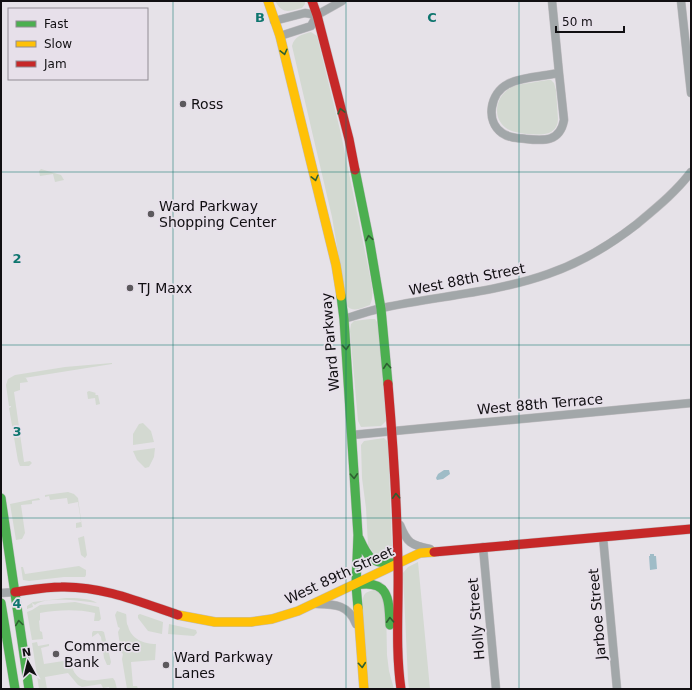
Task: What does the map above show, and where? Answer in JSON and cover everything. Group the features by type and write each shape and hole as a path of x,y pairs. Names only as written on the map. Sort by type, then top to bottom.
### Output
{"main road":[{"name":"Ward Parkway","path":"268,1 280,36 336,264 344,319 358,535 356,585 364,689"},
{"path":"312,1 317,15 349,139 370,244 381,309 392,430 397,518 398,670 401,689"},
{"path":"1,498 29,689"},
{"name":"West 89th Street","path":"15,592 61,587 92,589 116,594 185,617 232,623 265,621 298,612 420,553 691,529"},
{"path":"358,535 365,552 374,562 398,563"},
{"path":"356,585 373,583 379,585 386,595 389,607 392,662 394,667 398,670"},
{"path":"1,603 15,689"}],"street":[{"path":"280,36 311,26 317,15 342,1"},
{"path":"552,1 564,120 563,125 557,135 547,140 512,138 498,130 493,119 492,110 495,96 500,89 515,81 559,73"},
{"path":"681,1 691,93"},
{"path":"274,21 305,13 317,15"},
{"name":"West 88th Street","path":"344,319 381,309 512,285 549,274 580,261 615,240 644,218 682,184 691,172"},
{"name":"West 88th Terrace","path":"352,435 392,430 691,403"},
{"path":"397,518 404,536 409,543 438,551"},
{"name":"Jarboe Street","path":"603,537 617,689"},
{"name":"Holly Street","path":"483,547 496,689"},
{"name":"West 89th Street","path":"1,593 15,592"},
{"path":"314,604 332,604 342,607 350,612 355,622 360,639"}],"shaded area":[{"path":"275,1 305,1 305,4 302,8 287,11 281,8"},
{"path":"311,32 317,36 341,134 371,281 372,296 370,305 355,310 347,306 332,217 292,46 297,38"},
{"path":"551,80 554,83 556,90 558,119 557,125 554,129 547,134 535,135 515,132 506,128 501,123 497,111 503,94 514,86"},
{"path":"41,169 61,175 64,180 55,182 53,174 40,176 39,171"},
{"path":"375,319 379,325 386,421 381,426 361,427 358,421 350,331 351,324 354,321"},
{"path":"112,363 24,378 26,378 28,382 20,383 20,390 14,392 24,462 30,461 32,463 29,466 20,466 9,408 11,406 9,406 6,385 8,379 15,375 65,367"},
{"path":"89,391 98,395 100,404 96,405 95,398 88,399 87,392"},
{"path":"143,423 151,431 154,442 133,445 133,434 139,424"},
{"path":"384,438 388,442 392,549 386,556 377,558 368,545 366,508 362,478 361,445 364,441"},
{"path":"155,448 154,457 149,467 145,468 137,460 133,451"},
{"path":"68,492 74,494 78,498 82,527 76,528 76,523 81,522 78,502 68,504 67,498 50,500 49,496 45,497 45,495"},
{"path":"39,498 40,500 32,501 32,504 21,505 25,533 22,539 16,540 10,504"},
{"path":"84,536 87,555 85,558 81,555 78,538"},
{"path":"418,562 430,689 409,689 408,680 403,573 408,567"},
{"path":"79,566 86,570 85,577 64,577 29,581 23,580 21,567 23,567 25,574"},
{"path":"374,590 379,592 386,604 387,655 389,671 394,689 369,689 362,604 365,594"},
{"path":"66,598 86,599 97,603 74,600 56,600 40,602 35,605 32,603 33,607 27,609 27,606 33,602"},
{"path":"75,602 99,607 101,619 99,621 94,621 95,613 74,610 40,613 40,631 42,632 43,639 32,640 27,612 40,605"},
{"path":"117,611 126,614 130,631 135,637 143,642 156,644 155,660 131,662 133,686 137,686 138,689 127,689 122,659 123,654 121,652 118,632 120,628 118,627 115,615"},
{"path":"140,614 163,622 162,634 148,631 138,618 138,615"},
{"path":"169,624 196,630 197,633 194,636 168,634"},
{"path":"93,631 104,632 111,662 110,665 107,665 104,658 101,637 98,633 92,637"},
{"path":"37,642 38,646 49,644 49,646 41,648 44,664 70,660 76,675 81,679 92,681 113,678 117,689 110,689 109,687 103,688 101,684 82,687 78,685 68,673 45,677 47,689 39,689 32,643"}],"water":[{"path":"444,470 449,470 450,474 443,479 437,480 436,478 438,474"},
{"path":"650,554 654,554 654,556 656,556 657,569 650,570"}],"traffic: fast":[{"path":"355,170 381,309 388,384"},
{"path":"341,296 344,319 358,535 356,585 358,608"},
{"path":"1,498 29,689"},
{"path":"359,538 366,552 373,560 398,563"},
{"path":"356,585 367,584 375,585 381,588 388,599 390,625"},
{"path":"1,603 15,689"}],"traffic: slow":[{"path":"268,1 280,36 336,265 341,296"},
{"path":"178,615 215,622 251,622 272,619 298,611 420,553 434,552"},
{"path":"358,608 364,689"}],"traffic: jam":[{"path":"312,1 317,15 349,139 355,170"},
{"path":"388,384 397,519 398,642 401,689"},
{"path":"434,552 691,529"},
{"path":"15,592 55,587 91,589 135,600 178,615"}],"place":[{"name":"Ross","path":"183,104"},
{"name":"Ward Parkway Shopping Center","path":"151,214"},
{"name":"TJ Maxx","path":"130,288"},
{"name":"Commerce Bank","path":"56,654"},
{"name":"Ward Parkway Lanes","path":"166,665"}]}
